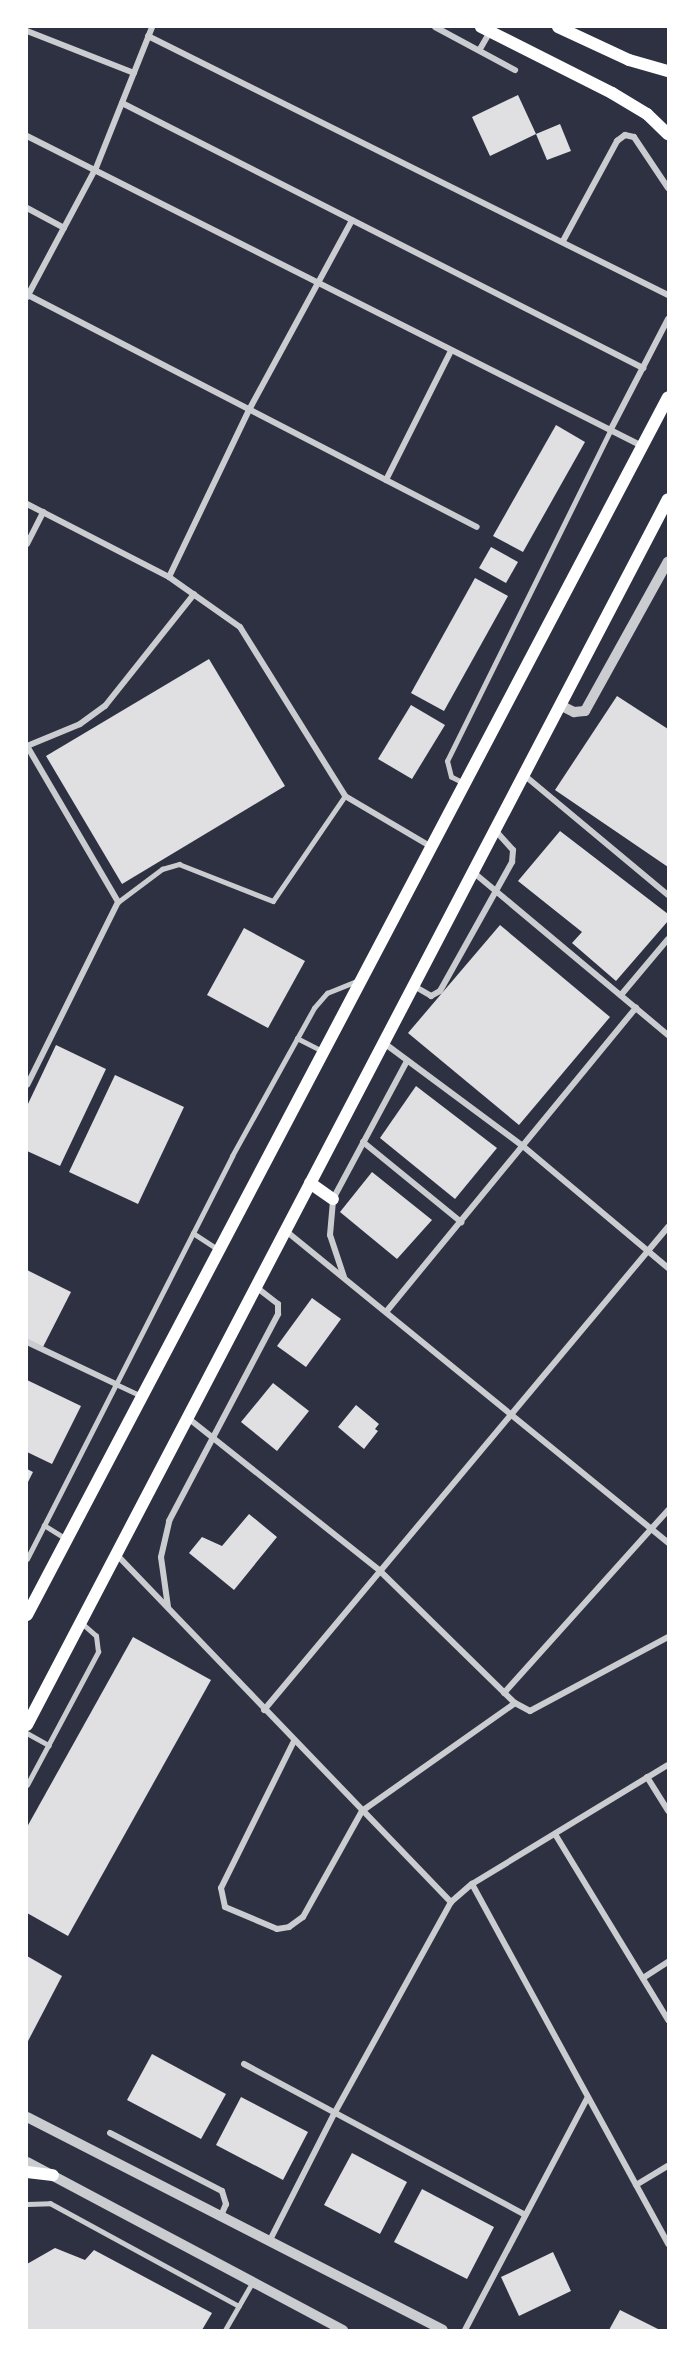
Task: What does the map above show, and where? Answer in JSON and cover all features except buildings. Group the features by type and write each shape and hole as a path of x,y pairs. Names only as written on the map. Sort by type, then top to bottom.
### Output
{"main road":[{"path":"558,27 629,60 668,70"},
{"path":"486,29 612,93 647,114 668,134"},
{"path":"27,1613 430,846 465,784 640,445 668,397"},
{"path":"27,1725 668,499"},
{"path":"310,1184 333,1199"},
{"path":"27,2172 53,2175"}],"street":[{"path":"152,27 96,168 28,296 477,527"},
{"path":"435,27 516,69"},
{"path":"480,50 486,29"},
{"path":"27,31 134,73"},
{"path":"148,36 668,295"},
{"path":"122,103 643,368"},
{"path":"563,241 617,141 625,135 634,137 668,188"},
{"path":"27,136 96,168 318,280 451,351 640,445"},
{"path":"27,208 64,228"},
{"path":"169,577 249,410 352,220"},
{"path":"611,429 668,319"},
{"path":"386,480 451,351"},
{"path":"27,504 169,577 240,627 253,644 345,796 430,846"},
{"path":"27,544 43,512"},
{"path":"560,705 580,713 585,711 668,561"},
{"path":"27,1085 118,902 27,746 80,723 105,706 194,594"},
{"path":"524,775 668,895"},
{"path":"413,986 431,996 440,991 514,856 510,844 495,830"},
{"path":"473,872 668,1035"},
{"path":"621,995 668,939"},
{"path":"386,1312 636,1008"},
{"path":"384,1043 524,1147 668,1268"},
{"path":"344,1277 330,1234 333,1199 407,1061"},
{"path":"363,1142 461,1222"},
{"path":"264,1710 668,1227"},
{"path":"286,1231 513,1414 668,1543"},
{"path":"169,1610 161,1575 164,1539 169,1521 278,1314 278,1304 256,1287"},
{"path":"27,1342 116,1384"},
{"path":"188,1418 379,1570 504,1693 515,1703 530,1711 668,1637"},
{"path":"504,1693 668,1510"},
{"path":"116,1554 451,1902"},
{"path":"294,1741 221,1888 225,1906 277,1929 295,1924 362,1811 515,1703"},
{"path":"269,2242 334,2114 451,1902 472,1884 668,1765"},
{"path":"648,1777 668,1811"},
{"path":"555,1834 668,2020"},
{"path":"472,1884 668,2244"},
{"path":"643,1978 668,1962"},
{"path":"244,2064 524,2214"},
{"path":"465,2330 524,2214 588,2097"},
{"path":"27,2117 443,2330"},
{"path":"110,2133 222,2191 226,2204 220,2217"},
{"path":"27,2162 253,2280 343,2330"},
{"path":"636,2185 668,2166"}],"lane":[{"path":"465,784 451,777 447,761 611,429"},
{"path":"118,902 162,869 179,864 273,901 345,796"},
{"path":"27,1559 193,1233 297,1038 320,999 336,987 360,980"},
{"path":"297,1038 322,1051"},
{"path":"193,1233 219,1250"},
{"path":"116,1384 142,1396"},
{"path":"44,1525 67,1539"},
{"path":"27,1785 98,1652 96,1636 81,1622"},
{"path":"27,1733 49,1745"},
{"path":"27,2204 50,2203 239,2306"},
{"path":"225,2330 253,2280"}]}
